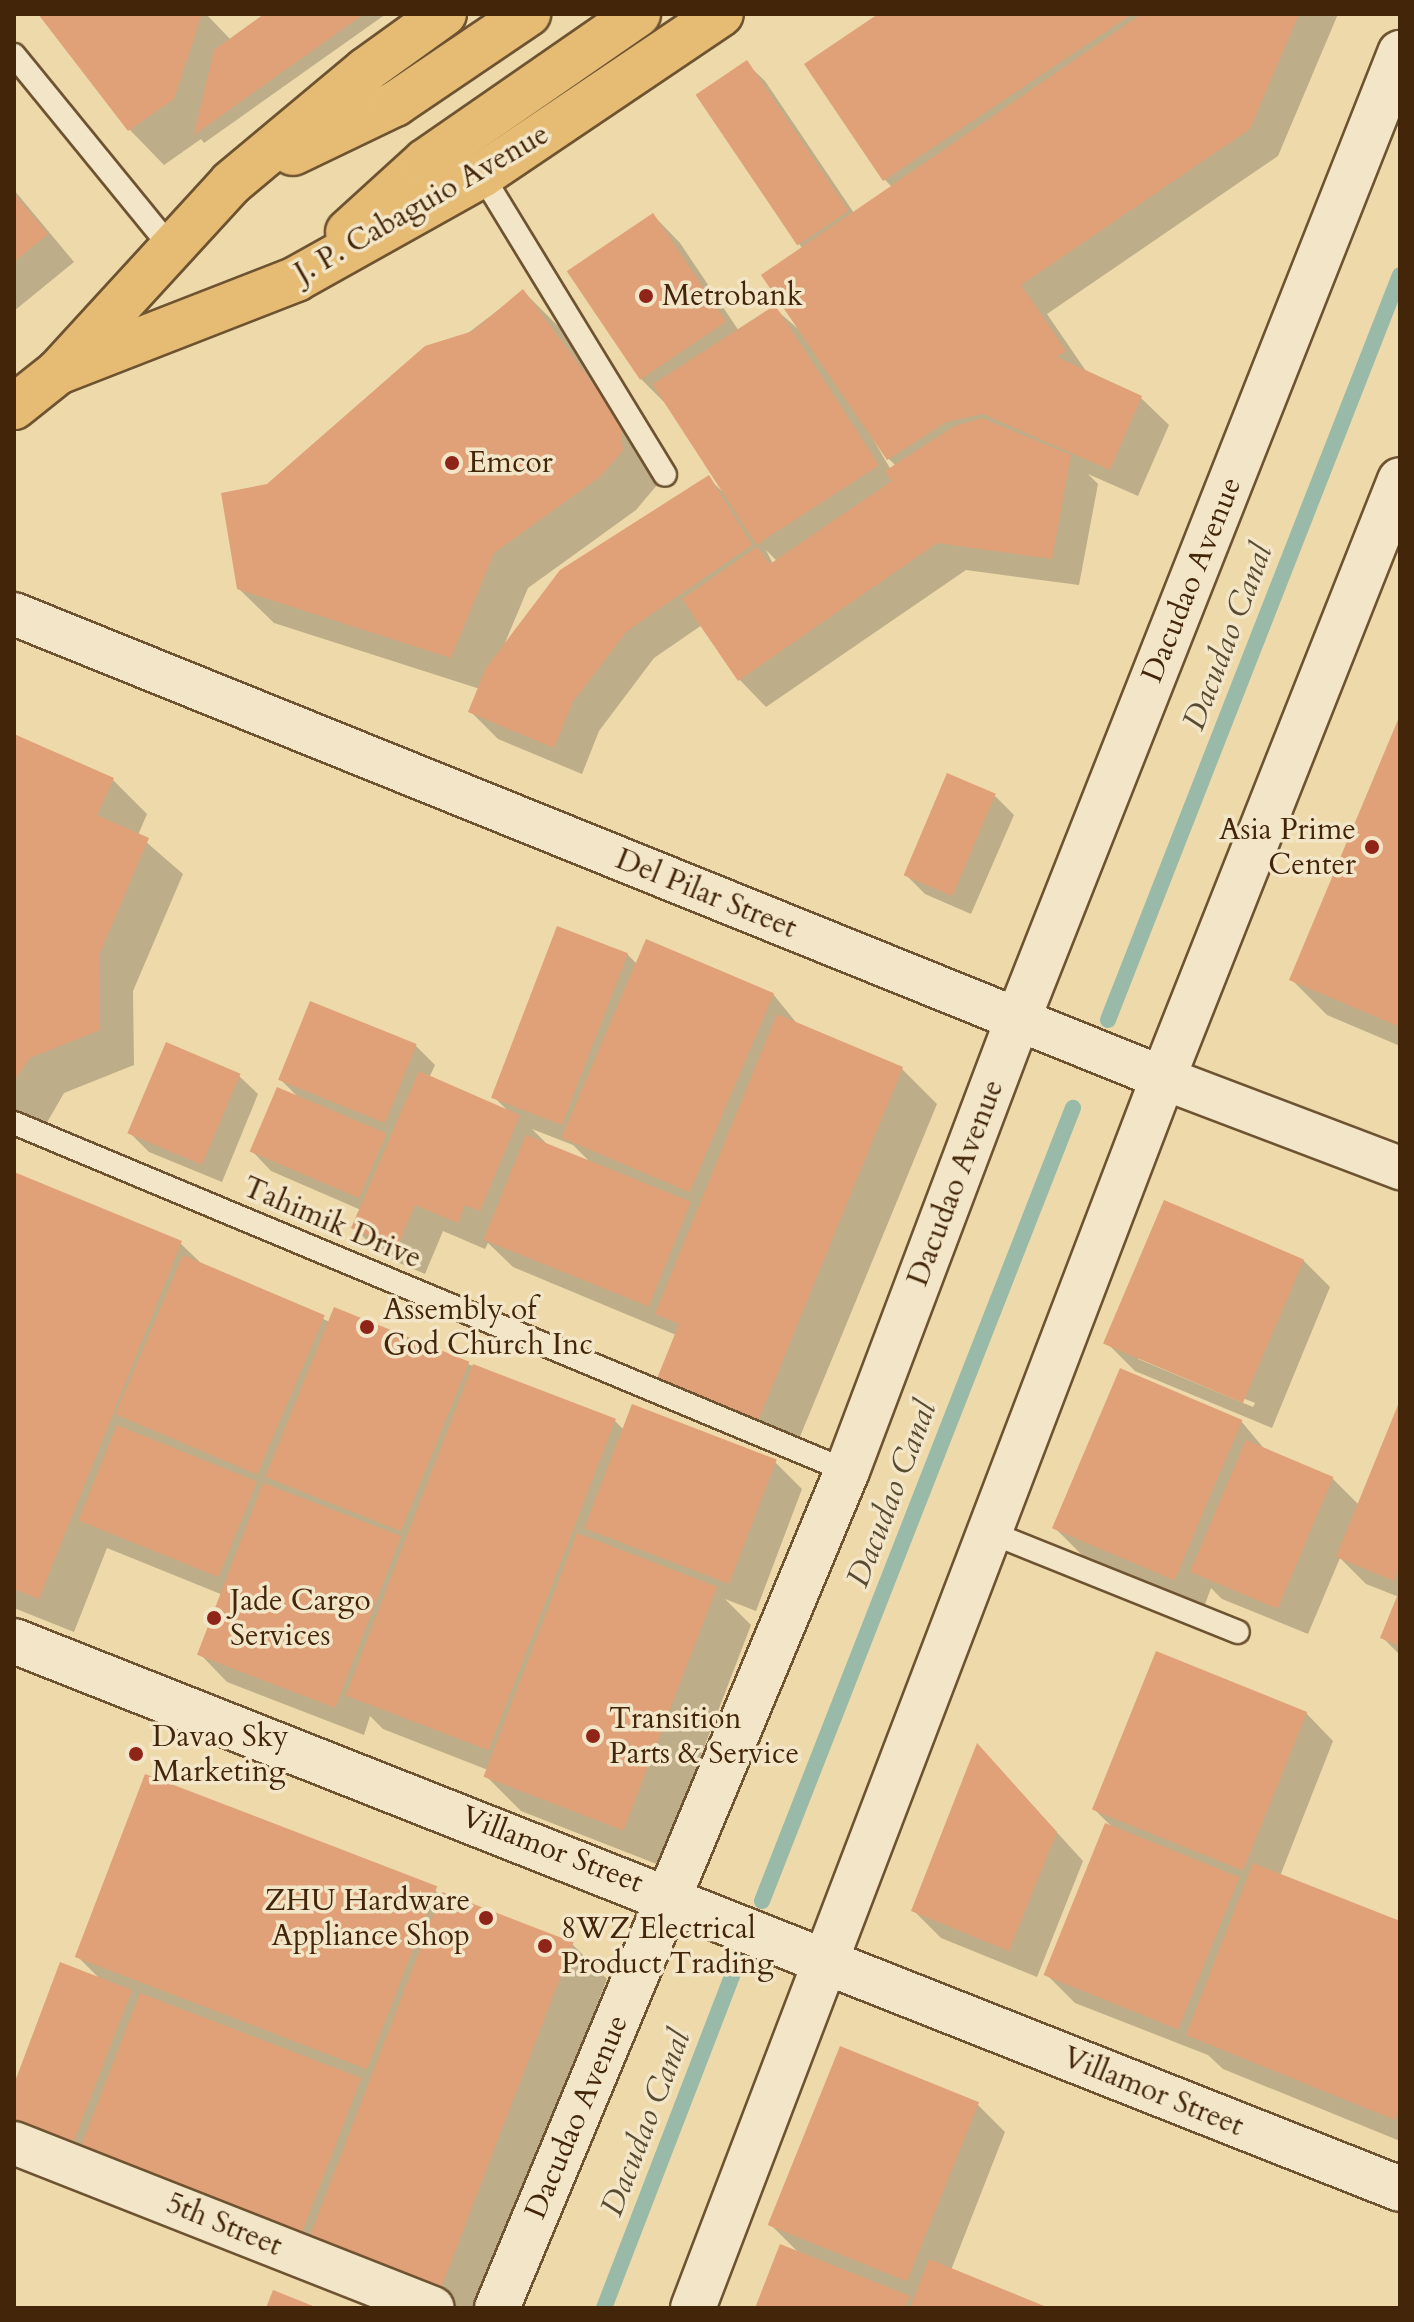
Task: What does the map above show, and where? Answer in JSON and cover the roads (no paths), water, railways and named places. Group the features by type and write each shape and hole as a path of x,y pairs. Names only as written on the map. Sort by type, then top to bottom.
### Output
{"main road":[{"name":"J. P. Cabaguio Avenue","path":"14,407 58,372 169,245 231,183 366,70 444,14"},
{"path":"231,183 395,104 528,14"},
{"path":"296,279 426,161 638,14"},
{"name":"J. P. Cabaguio Avenue","path":"58,372 296,279 482,175 721,14"},
{"name":"Dacudao Avenue","path":"497,2308 847,1471 1018,1019 1392,96 1400,53"},
{"path":"693,2308 1163,1078 1400,480"},
{"name":"Villamor Street","path":"14,1641 669,1896 824,1961 1400,2189"}],"street":[{"name":"Del Pilar Street","path":"14,614 1163,1078 1400,1168"},
{"name":"5th Street","path":"14,2143 433,2308"}],"lane":[{"path":"14,55 169,245"},
{"path":"482,175 665,475"},
{"name":"Tahimik Drive","path":"14,1123 847,1471"},
{"path":"989,1532 1238,1632"}],"waterway":[{"name":"Dacudao Canal","path":"1108,1020 1400,275"},
{"name":"Dacudao Canal","path":"762,1901 1073,1108"},
{"name":"Dacudao Canal","path":"604,2308 739,1958"}],"place":[{"name":"Metrobank","path":"646,296"},
{"name":"Emcor","path":"452,463"},
{"name":"Asia Prime Center","path":"1372,847"},
{"name":"Assembly of God Church Inc","path":"367,1327"},
{"name":"Jade Cargo Services","path":"214,1618"},
{"name":"Transition Parts & Service","path":"593,1736"},
{"name":"Davao Sky Marketing","path":"136,1754"},
{"name":"ZHU Hardware Appliance Shop","path":"486,1918"},
{"name":"8WZ Electrical Product Trading","path":"545,1946"}]}
